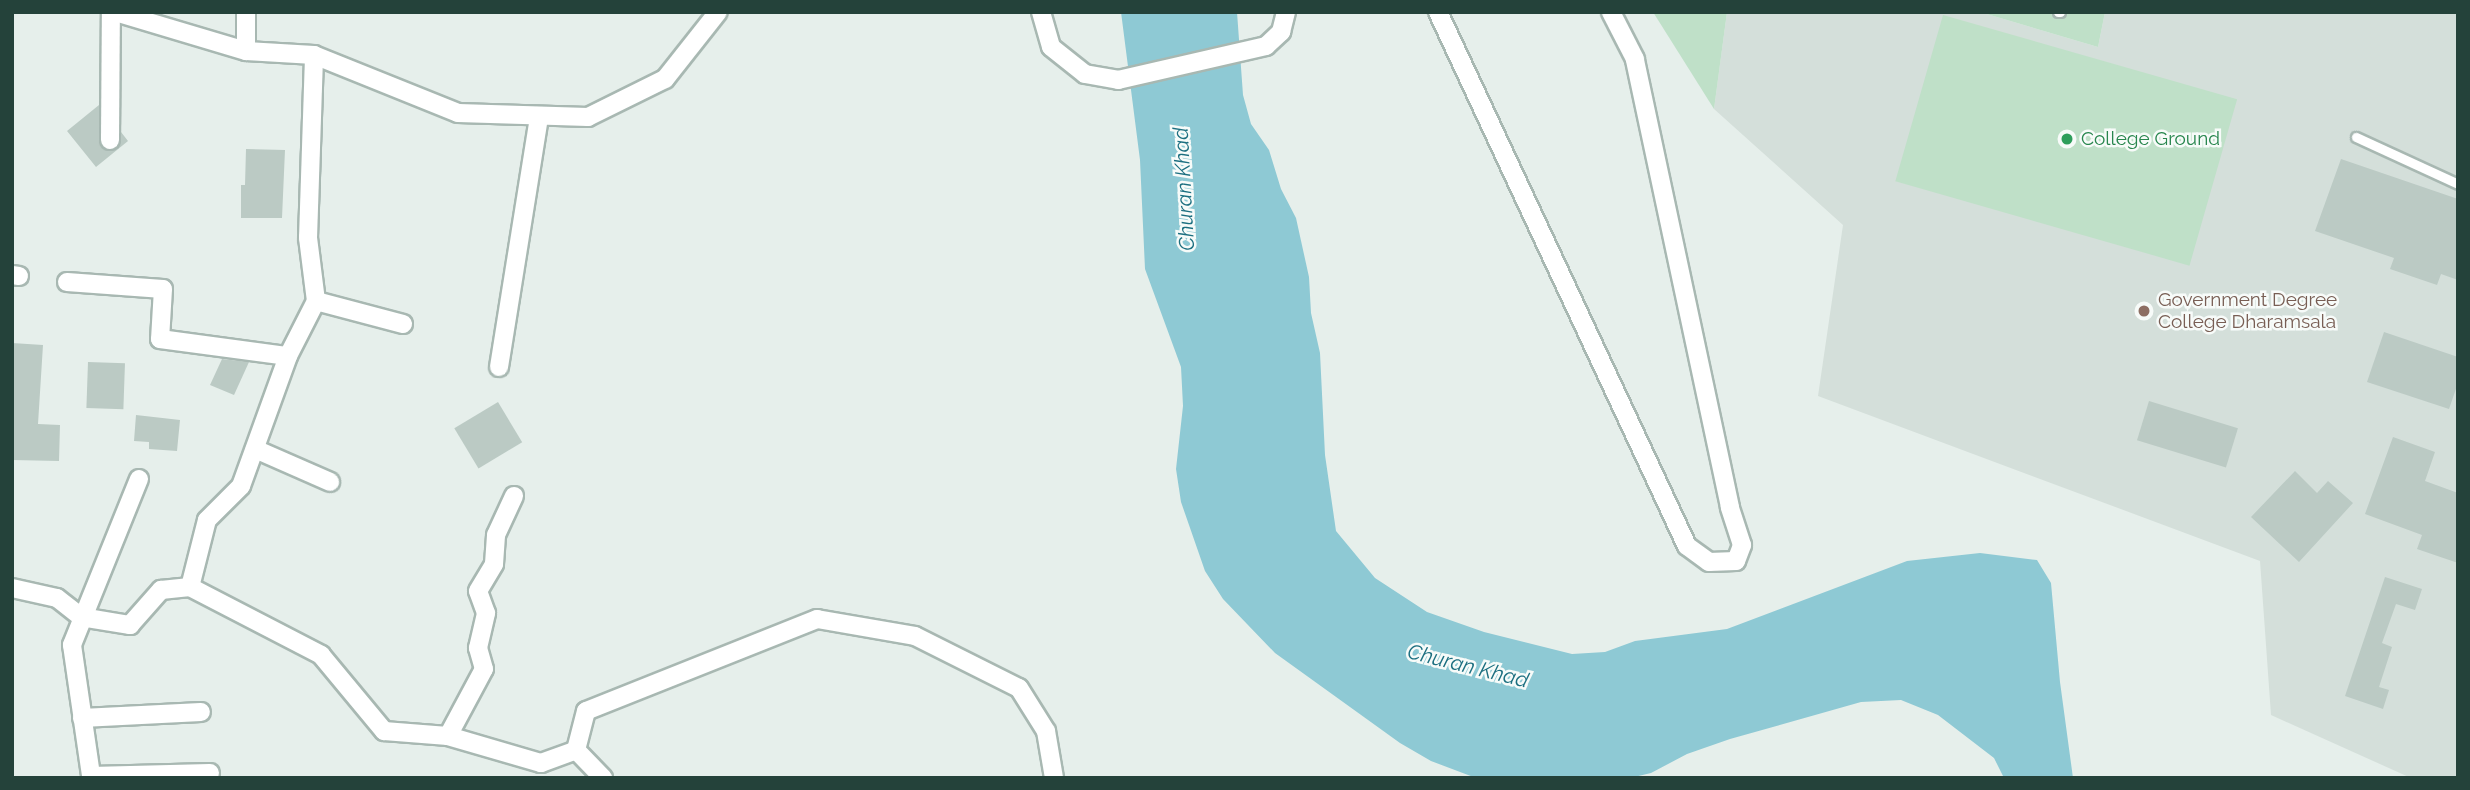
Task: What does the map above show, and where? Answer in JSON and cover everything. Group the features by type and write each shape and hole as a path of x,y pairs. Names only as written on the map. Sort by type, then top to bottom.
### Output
{"street":[{"path":"110,140 113,12 246,51 314,55 458,113 589,117 665,79 718,12"},
{"path":"246,12 246,51"},
{"path":"1041,12 1051,47 1085,74 1118,80 1266,46 1281,32 1286,12"},
{"path":"1438,12 1687,547 1709,562 1736,561 1742,545 1730,507 1635,59 1611,12"},
{"path":"190,587 207,520 241,486 288,356 316,301 308,238 314,55"},
{"path":"499,367 539,116"},
{"path":"68,282 163,289 160,339 288,356"},
{"path":"316,301 402,324"},
{"path":"255,449 330,482"},
{"path":"139,479 81,617 72,645 91,776 210,773"},
{"path":"448,736 484,669 478,649 486,613 478,591 494,564 496,535 514,496"},
{"path":"12,588 57,598 81,617 130,625 161,590 190,587 321,655 384,731 448,736 541,763 576,750"},
{"path":"576,750 586,711 817,619 915,636 1019,688 1046,731 1054,778"},
{"path":"82,718 201,712"},
{"path":"576,750 603,778"}],"lane":[{"path":"2356,137 2458,184"}],"shaded area":[{"name":"Government Degree College Dharamsala","path":"1727,12 1980,12 2098,47 2105,12 2458,12 2458,778 2411,778 2271,715 2260,561 1818,396 1843,225 1714,109"}],"green space":[{"path":"1653,12 1727,12 1714,109"},
{"path":"1980,12 2105,12 2098,47"},
{"name":"College Ground","path":"1943,15 2237,99 2189,266 1895,181"}],"water":[{"name":"Churan Khad","path":"1121,12 1237,12 1243,95 1251,124 1269,150 1281,189 1296,218 1309,277 1311,313 1320,353 1325,455 1336,531 1375,578 1427,612 1484,632 1572,654 1605,652 1635,641 1727,629 1907,561 1980,553 2037,560 2051,583 2060,682 2073,778 2004,778 1994,758 1938,715 1901,700 1861,702 1730,739 1687,754 1651,773 1630,778 1476,778 1431,761 1400,743 1275,653 1223,599 1205,571 1181,502 1176,469 1183,406 1181,367 1145,269 1140,160"}],"building":[{"path":"99,105 101,146 109,151 116,149 120,145 121,132 128,141 96,167 67,131"},
{"path":"246,149 285,150 282,218 241,218 241,185 245,185"},
{"path":"2341,159 2458,199 2458,280 2441,274 2437,285 2390,269 2394,258 2315,231"},
{"path":"2384,332 2458,357 2458,383 2449,409 2367,382"},
{"path":"12,343 43,345 38,424 60,425 59,461 12,460"},
{"path":"222,359 249,362 234,395 210,385"},
{"path":"88,362 125,363 123,409 86,408"},
{"path":"2149,401 2238,428 2226,467 2137,440"},
{"path":"498,402 522,442 478,469 454,428"},
{"path":"136,415 180,420 177,451 149,449 149,442 134,441"},
{"path":"2393,437 2435,452 2425,481 2458,493 2458,563 2417,549 2422,535 2365,514"},
{"path":"2295,471 2317,493 2328,481 2353,503 2299,562 2251,517"},
{"path":"2385,577 2422,589 2415,610 2396,604 2382,643 2392,647 2379,687 2389,690 2383,709 2345,696"}],"place":[{"name":"College Ground","path":"2067,139"},
{"name":"Government Degree College Dharamsala","path":"2144,311"}]}
